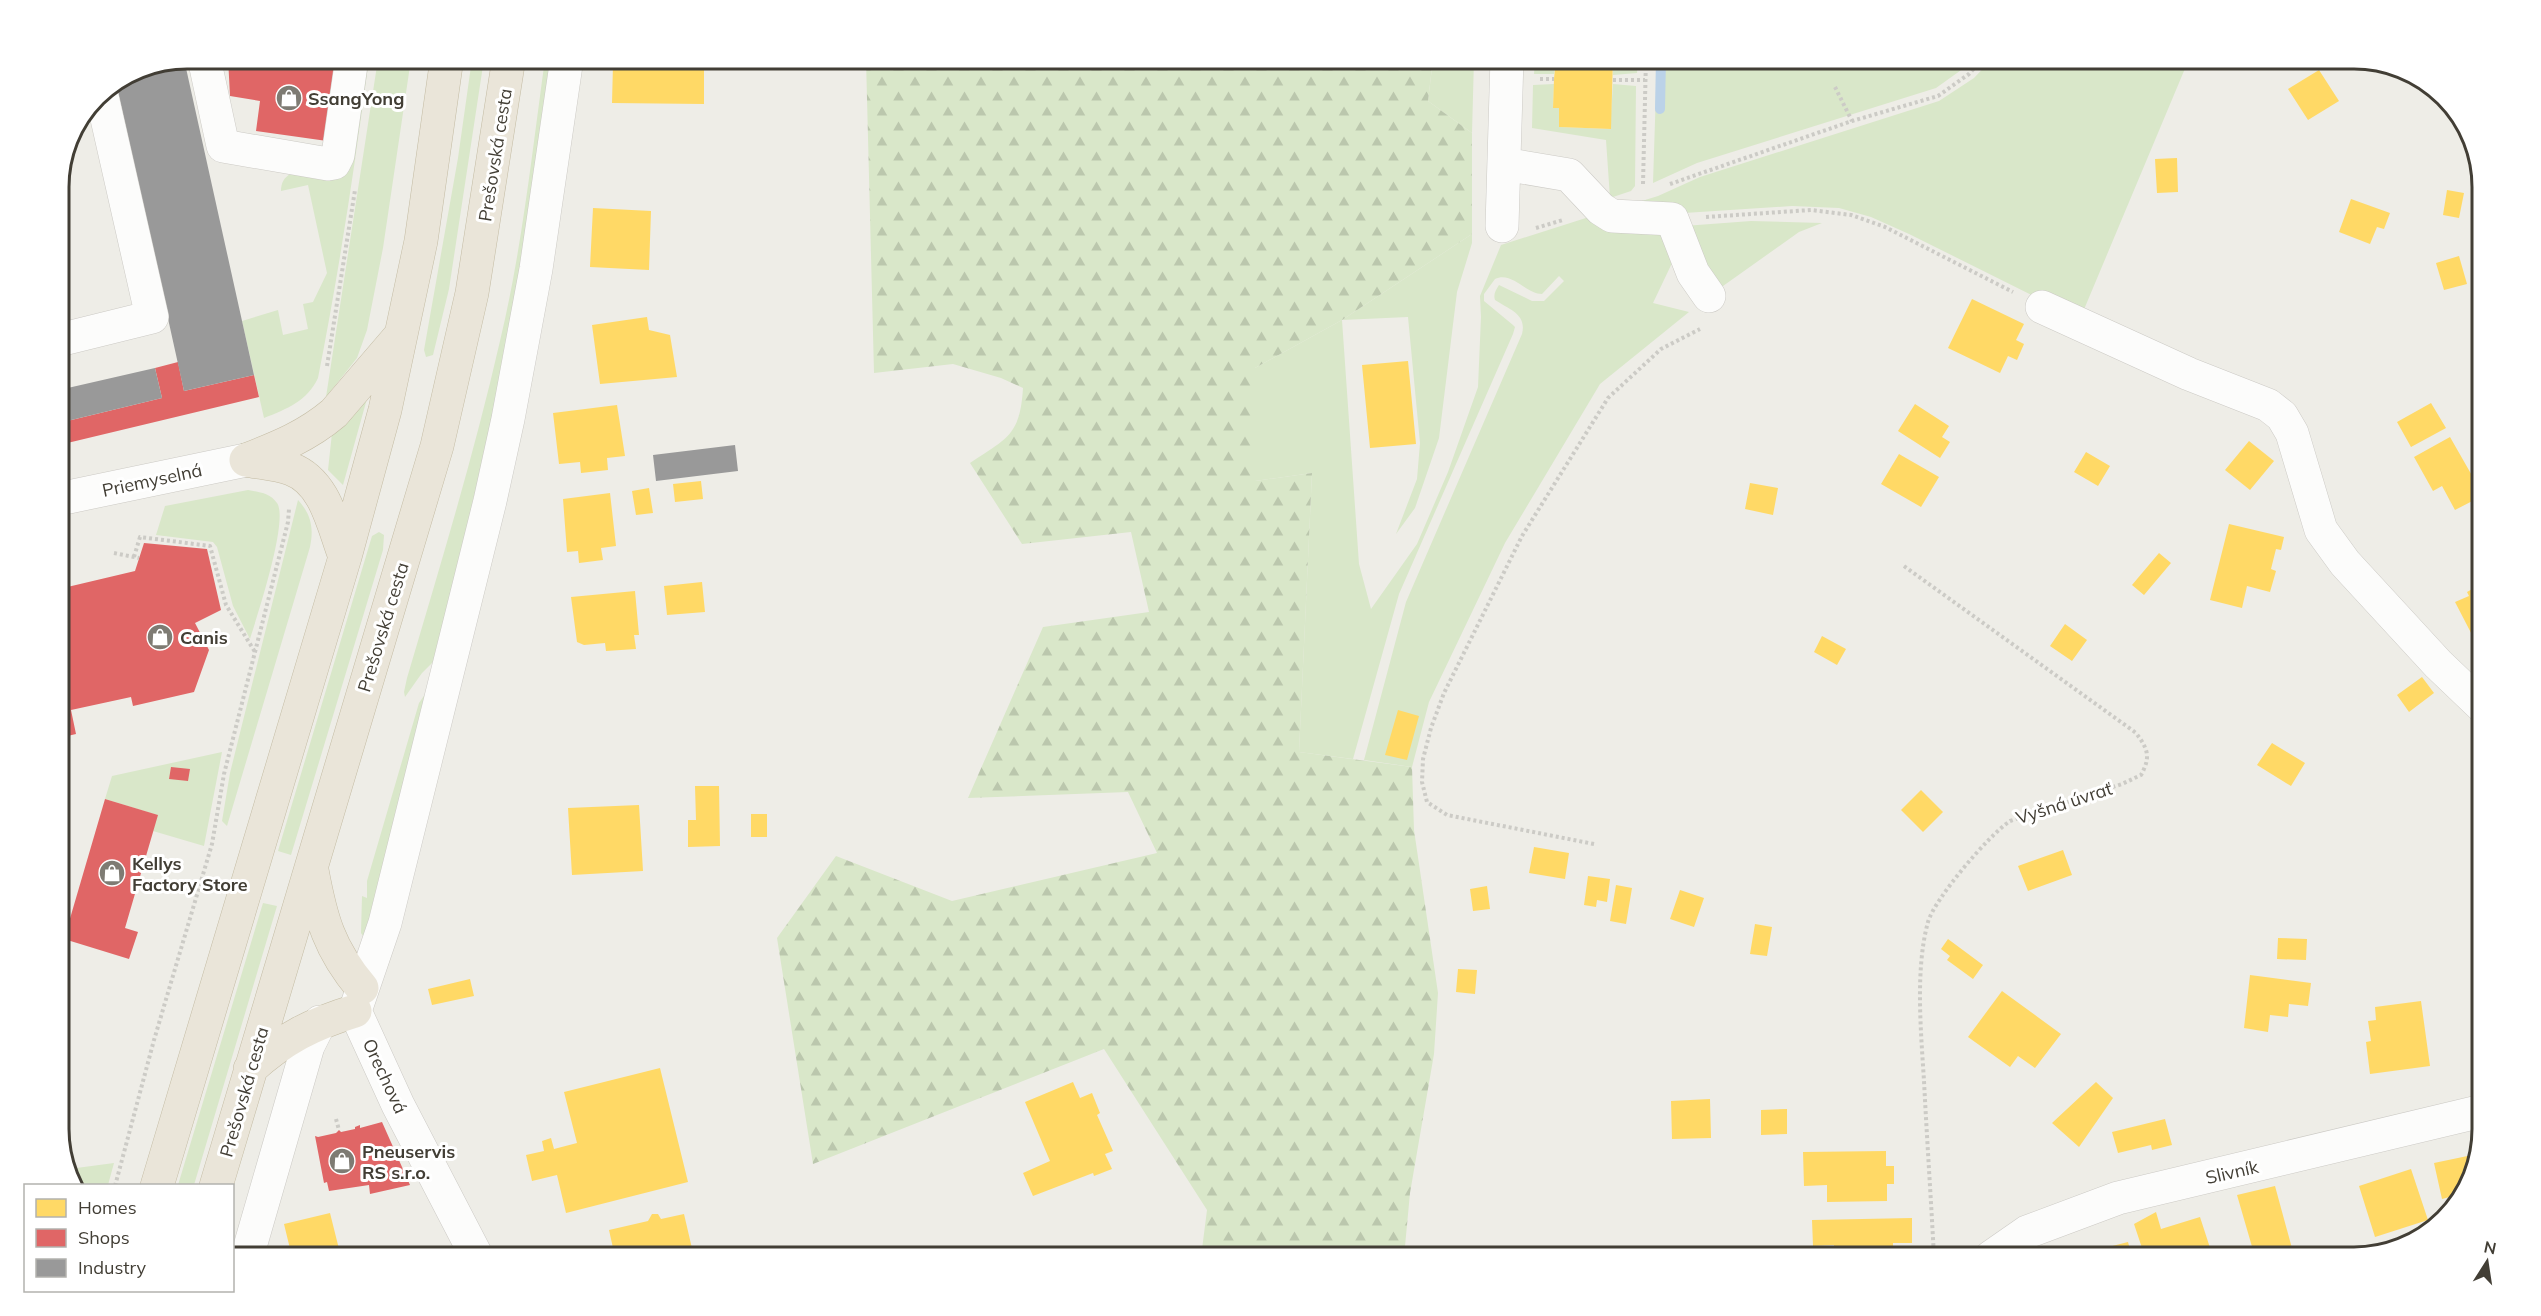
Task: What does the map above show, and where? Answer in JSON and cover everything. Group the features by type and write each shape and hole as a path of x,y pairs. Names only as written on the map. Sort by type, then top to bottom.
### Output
{"highway":[{"path":"157,1184 345,557 385,410 423,230 445,69"},
{"name":"Prešovská cesta","path":"216,1184 430,467 455,369 479,257 507,69"},
{"path":"246,460 290,443 322,423 334,413 403,332"},
{"path":"246,460 291,469 310,480 317,487 325,503 345,557"},
{"path":"250,1069 271,1051 358,999 332,947 318,906 312,866"}],"street":[{"path":"206,69 223,146 328,164 334,163 339,151 350,69"},
{"path":"358,999 385,923 503,443 537,269 565,69"},
{"path":"1502,226 1507,69"},
{"path":"69,338 152,317 104,103"},
{"path":"1504,164 1569,175 1601,209 1612,216 1672,219 1693,273 1709,296"},
{"path":"2042,307 2189,374 2268,405 2283,416 2292,433 2320,530 2345,563 2438,664 2472,696"},
{"name":"Priemyselná","path":"69,498 246,460"},
{"name":"Orechová","path":"358,999 398,1105 472,1247"},
{"path":"250,1247 308,1046 320,1022"},
{"name":"Slivník","path":"2005,1247 2027,1232 2118,1198 2472,1113"}],"path":[{"path":"1643,194 1646,69"},
{"path":"1703,171 1852,121 1938,96 1973,69"},
{"path":"1613,80 1645,80"},
{"path":"1835,87 1852,121"},
{"path":"326,375 357,180"},
{"path":"1672,219 1811,210 1851,215 1885,227 2042,307"},
{"path":"1594,844 1447,815 1427,802 1422,782 1423,759 1444,693 1522,536 1608,398 1661,349 1702,328 1710,314 1709,296"},
{"path":"115,1184 154,1040 212,844 224,774 288,522 288,500 310,480"},
{"path":"134,557 140,537 210,546 226,605 255,652"},
{"path":"114,553 139,558"},
{"name":"Vyšná úvrať","path":"1904,566 2136,733 2147,748 2149,757 2141,775 2132,780 2010,820 1997,829 1979,848 1929,920 1924,946 1920,1017 1933,1247"},
{"path":"336,1119 339,1130"}],"green space":[{"path":"359,69 368,69 340,258 318,378 302,398 264,418 242,321 278,310 283,335 308,329 303,304 313,302 327,273 308,185 281,191 285,178 292,173 332,177"},
{"path":"376,69 410,69 383,248 367,330 357,358 326,397"},
{"path":"471,69 482,69 449,289 433,355 426,357 424,350 458,158"},
{"path":"544,69 554,69 499,408 436,659 422,673 405,697 407,678 490,384 508,306 526,201"},
{"path":"866,69 1432,69 1428,101 1472,133 1472,234 1342,320 1255,368 1255,481 1312,473 1299,752 1412,767 1414,830 1438,993 1434,1054 1410,1193 1405,1247 1202,1247 1207,1210 1104,1049 813,1164 777,938 836,856 952,901 1157,853 1128,792 968,798 1043,627 1149,612 1131,532 1022,544 970,463 1002,441 1015,426 1019,416 1023,388 1001,378 953,364 874,373"},
{"path":"1432,69 1474,69 1472,133 1428,101"},
{"path":"1534,69 1555,69 1554,74 1534,74"},
{"path":"1613,69 1637,69 1637,73 1613,75"},
{"path":"1657,69 1963,69 1936,88 1697,163 1653,183"},
{"path":"1983,69 2185,69 2080,319 1909,234 1871,217 1839,208 1792,206 1669,214 1616,209 1658,196 1700,177 1939,101 1974,78"},
{"path":"1554,84 1553,107 1559,108 1559,127 1610,129 1613,84 1636,86 1635,186 1631,191 1610,198 1606,140 1532,128 1533,85"},
{"path":"1589,217 1661,227 1673,261 1653,303 1689,312 1600,384 1505,543 1429,702 1412,767 1364,760 1406,602 1522,334 1523,327 1520,317 1495,300 1495,292 1499,285 1532,301 1544,301 1564,281 1559,276 1542,294 1530,291 1513,280 1501,277 1495,279 1484,294 1484,301 1515,327 1399,594 1353,759 1299,752 1312,473 1255,481 1255,368 1342,320 1359,564 1371,609 1417,544 1448,472 1478,387 1480,296 1501,245"},
{"path":"1751,221 1822,223 1799,232 1716,291 1684,226"},
{"path":"1472,234 1472,243 1457,292 1439,438 1415,508 1396,534 1417,479 1420,443 1408,317 1342,320"},
{"path":"368,395 343,485 328,470 332,433"},
{"path":"248,490 271,497 277,503 280,513 271,569 250,639 233,606 217,547 213,542 156,535 165,506"},
{"path":"298,500 310,522 312,534 310,547 227,826 222,821 230,773"},
{"path":"379,532 384,535 383,550 291,855 278,851 372,536"},
{"path":"430,687 370,931 363,936 361,933 362,896 367,898 367,881 419,703"},
{"path":"222,752 204,846 153,831 157,815 105,799 112,776"},
{"path":"263,903 277,906 194,1184 178,1184"},
{"path":"114,1163 108,1184 83,1184 75,1168"}],"building: Homes":[{"path":"613,69 704,69 704,104 612,103"},
{"path":"1555,69 1613,69 1611,129 1559,127 1559,108 1553,108 1554,79"},
{"path":"2319,70 2339,101 2308,120 2288,89"},
{"path":"2177,158 2178,192 2157,193 2155,159"},
{"path":"2447,190 2464,193 2459,218 2443,215"},
{"path":"2351,199 2390,213 2384,229 2377,227 2370,244 2339,232"},
{"path":"593,208 651,211 649,270 590,267"},
{"path":"2459,256 2467,284 2444,290 2436,263"},
{"path":"1972,299 2024,324 2016,340 2024,344 2017,360 2008,356 2000,373 1948,348"},
{"path":"647,317 649,330 670,335 677,377 600,384 592,325"},
{"path":"1408,361 1416,444 1370,448 1362,365"},
{"path":"2431,403 2446,428 2411,447 2397,422"},
{"path":"1915,404 1949,426 1942,437 1950,442 1940,458 1898,431"},
{"path":"617,405 625,456 607,458 608,470 581,473 580,462 559,464 553,413"},
{"path":"2450,437 2472,476 2472,501 2455,510 2442,486 2433,491 2414,457"},
{"path":"2249,441 2274,461 2250,490 2225,470"},
{"path":"2086,452 2110,466 2098,486 2074,472"},
{"path":"1899,454 1939,477 1921,507 1881,484"},
{"path":"701,481 703,499 675,502 673,484"},
{"path":"1750,483 1778,488 1773,515 1745,509"},
{"path":"649,488 653,513 636,515 632,491"},
{"path":"610,493 616,546 601,548 603,560 579,563 578,551 567,552 563,499"},
{"path":"2229,524 2284,537 2281,550 2276,549 2271,569 2276,571 2270,592 2247,586 2242,608 2210,600"},
{"path":"2159,553 2171,563 2144,595 2132,585"},
{"path":"702,582 705,612 667,615 664,586"},
{"path":"2472,589 2472,635 2455,602 2469,596 2467,592"},
{"path":"635,591 639,635 634,635 636,649 606,651 605,643 584,645 577,642 571,597"},
{"path":"2065,624 2087,640 2072,661 2050,646"},
{"path":"1822,636 1846,649 1837,665 1814,652"},
{"path":"2422,677 2434,693 2409,712 2397,695"},
{"path":"1398,710 1419,716 1407,760 1385,755"},
{"path":"2272,743 2305,763 2291,786 2257,765"},
{"path":"695,786 719,786 720,846 688,847 688,820 696,820"},
{"path":"1921,790 1943,812 1923,832 1901,810"},
{"path":"639,805 643,871 572,875 568,808"},
{"path":"751,814 767,814 767,837 751,837"},
{"path":"1534,847 1569,853 1565,879 1529,873"},
{"path":"2063,850 2072,875 2028,891 2018,866"},
{"path":"1588,876 1610,879 1607,902 1597,900 1596,907 1584,905"},
{"path":"1616,885 1632,888 1626,924 1610,921"},
{"path":"1487,886 1490,909 1473,911 1470,889"},
{"path":"1680,890 1704,898 1694,927 1670,919"},
{"path":"1755,924 1772,927 1767,956 1750,954"},
{"path":"2278,938 2307,939 2306,960 2277,959"},
{"path":"1948,939 1983,965 1973,979 1947,960 1950,956 1941,949"},
{"path":"1458,969 1477,970 1475,994 1456,992"},
{"path":"2250,975 2311,983 2308,1006 2289,1004 2288,1017 2270,1015 2268,1032 2244,1028"},
{"path":"470,979 474,996 432,1005 428,989"},
{"path":"2002,991 2061,1034 2035,1068 2018,1056 2010,1067 1968,1037"},
{"path":"2421,1001 2430,1066 2370,1074 2366,1042 2371,1041 2368,1021 2376,1020 2375,1007"},
{"path":"660,1068 688,1182 566,1213 557,1175 532,1181 526,1155 544,1151 542,1141 551,1138 554,1149 577,1143 564,1092"},
{"path":"1073,1082 1080,1098 1092,1093 1100,1113 1097,1115 1113,1151 1105,1154 1112,1169 1094,1176 1093,1173 1033,1196 1023,1173 1050,1161 1025,1102"},
{"path":"2096,1082 2113,1098 2079,1147 2052,1123"},
{"path":"1710,1099 1711,1138 1672,1139 1671,1101"},
{"path":"1787,1109 1787,1134 1761,1135 1761,1110"},
{"path":"2165,1119 2172,1145 2152,1150 2151,1145 2118,1153 2112,1132"},
{"path":"1886,1151 1886,1166 1894,1166 1894,1184 1887,1184 1887,1201 1827,1202 1827,1185 1804,1186 1803,1152"},
{"path":"2469,1156 2460,1181 2451,1197 2442,1199 2434,1163"},
{"path":"2411,1169 2428,1220 2375,1237 2359,1186"},
{"path":"2275,1186 2292,1247 2252,1247 2237,1195"},
{"path":"2156,1212 2161,1229 2200,1217 2210,1247 2142,1247 2134,1224"},
{"path":"330,1213 338,1247 290,1247 284,1224"},
{"path":"652,1214 658,1214 661,1219 684,1214 692,1247 613,1247 609,1230 648,1221"},
{"path":"1912,1218 1912,1243 1893,1243 1893,1247 1813,1246 1812,1220"},
{"path":"2128,1242 2129,1247 2108,1247"}],"building: Shops":[{"name":"SsangYong","path":"229,69 337,69 327,141 256,131 260,101 230,96"},
{"path":"178,362 184,391 254,375 259,397 69,443 69,421 162,398 155,368"},
{"name":"Canis","path":"144,543 207,549 221,610 195,623 209,650 194,692 133,706 131,697 71,710 76,734 69,736 69,587 135,571"},
{"path":"171,767 190,769 188,781 169,779"},
{"name":"Kellys Factory Store","path":"105,799 158,815 125,928 138,932 129,959 69,941 69,922"},
{"path":"382,1122 410,1185 370,1194 369,1185 329,1191 327,1182 324,1183 315,1136"}],"building: Industry":[{"path":"186,69 254,375 184,391 118,91 149,75"},
{"path":"155,368 162,398 69,421 69,388"},
{"path":"735,445 738,471 656,481 653,455"}],"waterway":[{"path":"1660,109 1661,69"}],"place":[{"name":"SsangYong","path":"289,98"},
{"name":"Canis","path":"160,637"},
{"name":"Kellys Factory Store","path":"112,873"},
{"name":"Pneuservis RS s.r.o.","path":"342,1161"}]}
